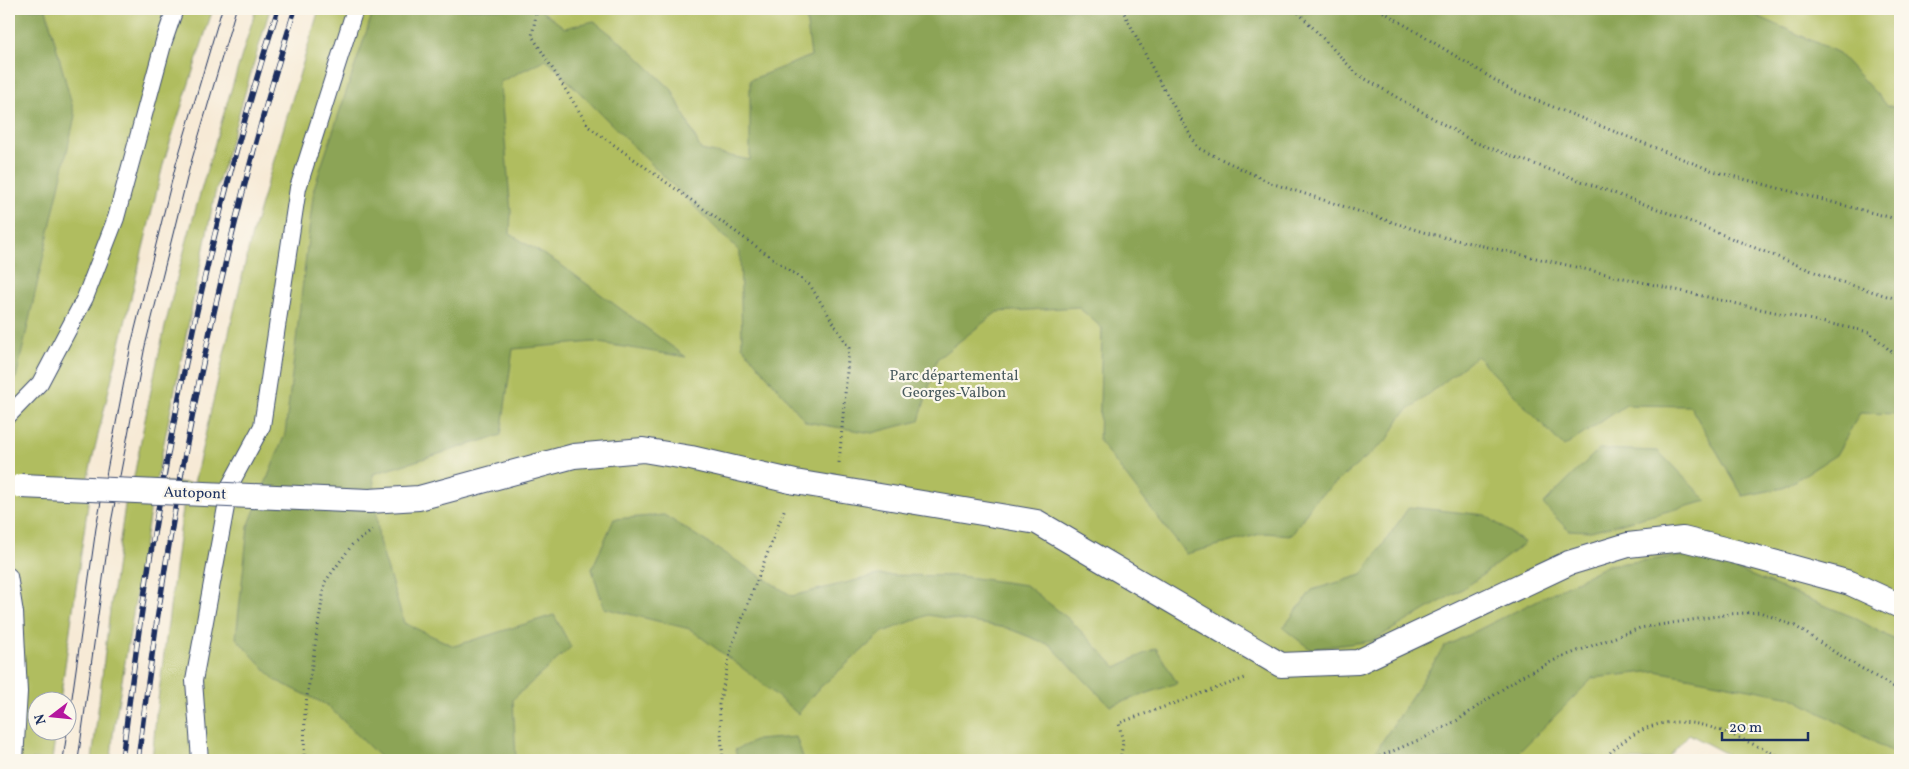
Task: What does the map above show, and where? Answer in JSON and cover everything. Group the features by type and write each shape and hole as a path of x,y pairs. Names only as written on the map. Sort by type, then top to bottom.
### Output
{"street":[{"name":"Autopont","path":"21,486 369,501 419,498 574,456 643,450 691,458 796,482 1037,522 1281,665"},
{"path":"1281,665 1358,662 1569,563 1628,544 1683,539 1850,583 1900,606"}],"lane":[{"path":"9,415 40,383 86,298 116,218 174,9"},
{"path":"200,760 194,681 230,485 262,426 298,188 355,9"},
{"path":"9,576 15,613 19,692 16,760"}],"path":[{"path":"537,9 532,36 589,127 698,203 810,285 849,348 837,488"},
{"path":"1122,9 1158,79 1198,148 1271,183 1426,233 1750,307 1869,332 1900,359"},
{"path":"1295,9 1358,74 1474,142 1674,215 1832,279 1900,300"},
{"path":"1379,9 1511,90 1713,170 1900,220"},
{"path":"723,760 719,705 732,645 796,482"},
{"path":"304,760 305,709 325,582 352,544 382,524"},
{"path":"1376,760 1380,756 1426,737 1458,720 1520,677 1559,658 1640,628 1730,614 1760,612 1795,626 1900,691"},
{"path":"1120,760 1123,742 1119,723 1281,665"},
{"path":"1603,760 1640,730 1666,723 1691,722 1722,731 1787,760"}],"green space":[{"name":"Parc départemental Georges-Valbon","path":"9,9 213,9 164,161 87,481 133,482 165,326 206,174 256,9 270,9 215,194 156,482 194,483 252,234 319,9 1900,9 1900,760 1738,760 1689,734 1666,760 152,760 156,715 184,500 152,499 113,735 111,760 92,760 126,498 89,497 61,692 28,692 28,742 55,742 52,760 9,760"},
{"path":"9,9 46,9 75,116 16,378 9,380"},
{"path":"374,9 539,9 565,28 594,21 628,48 672,90 701,150 750,160 750,80 811,56 805,9 1742,9 1837,52 1887,105 1900,108 1900,414 1860,413 1836,455 1783,488 1743,496 1690,406 1626,405 1564,447 1477,356 1401,416 1388,439 1314,501 1292,535 1264,533 1186,554 1099,441 1102,328 1078,307 997,312 937,359 919,421 872,433 806,422 742,346 740,252 546,59 500,82 511,212 510,234 561,265 686,357 593,342 513,349 501,435 373,474 379,541 404,623 454,646 554,615 571,647 513,699 516,760 383,760 327,705 275,680 236,638 248,527 285,434 314,188"},
{"path":"1599,449 1658,451 1707,501 1591,531 1568,530 1543,504"},
{"path":"1409,507 1485,515 1525,543 1469,585 1372,641 1310,649 1283,628 1312,590 1362,575"},
{"path":"664,515 792,596 878,575 960,576 1026,585 1070,620 1116,667 1156,648 1177,683 1110,706 1050,645 1007,628 928,615 883,632 816,691 798,714 757,679 690,629 604,608 592,569 614,519"},
{"path":"1698,554 1853,617 1900,643 1900,756 1791,697 1656,671 1593,678 1511,760 1370,760 1444,647 1608,565"},
{"path":"796,737 804,760 738,760 735,750 757,740"}],"tram line":[{"path":"73,692 96,528 131,345 176,164 222,9"},
{"path":"78,760 110,528 145,346 190,166 236,9"},
{"path":"63,760 66,742"}],"railway":[{"path":"122,760 148,570 182,381 202,287 225,194 250,101 278,9"},
{"path":"138,760 165,570 199,381 242,194 267,101 295,9"}]}
